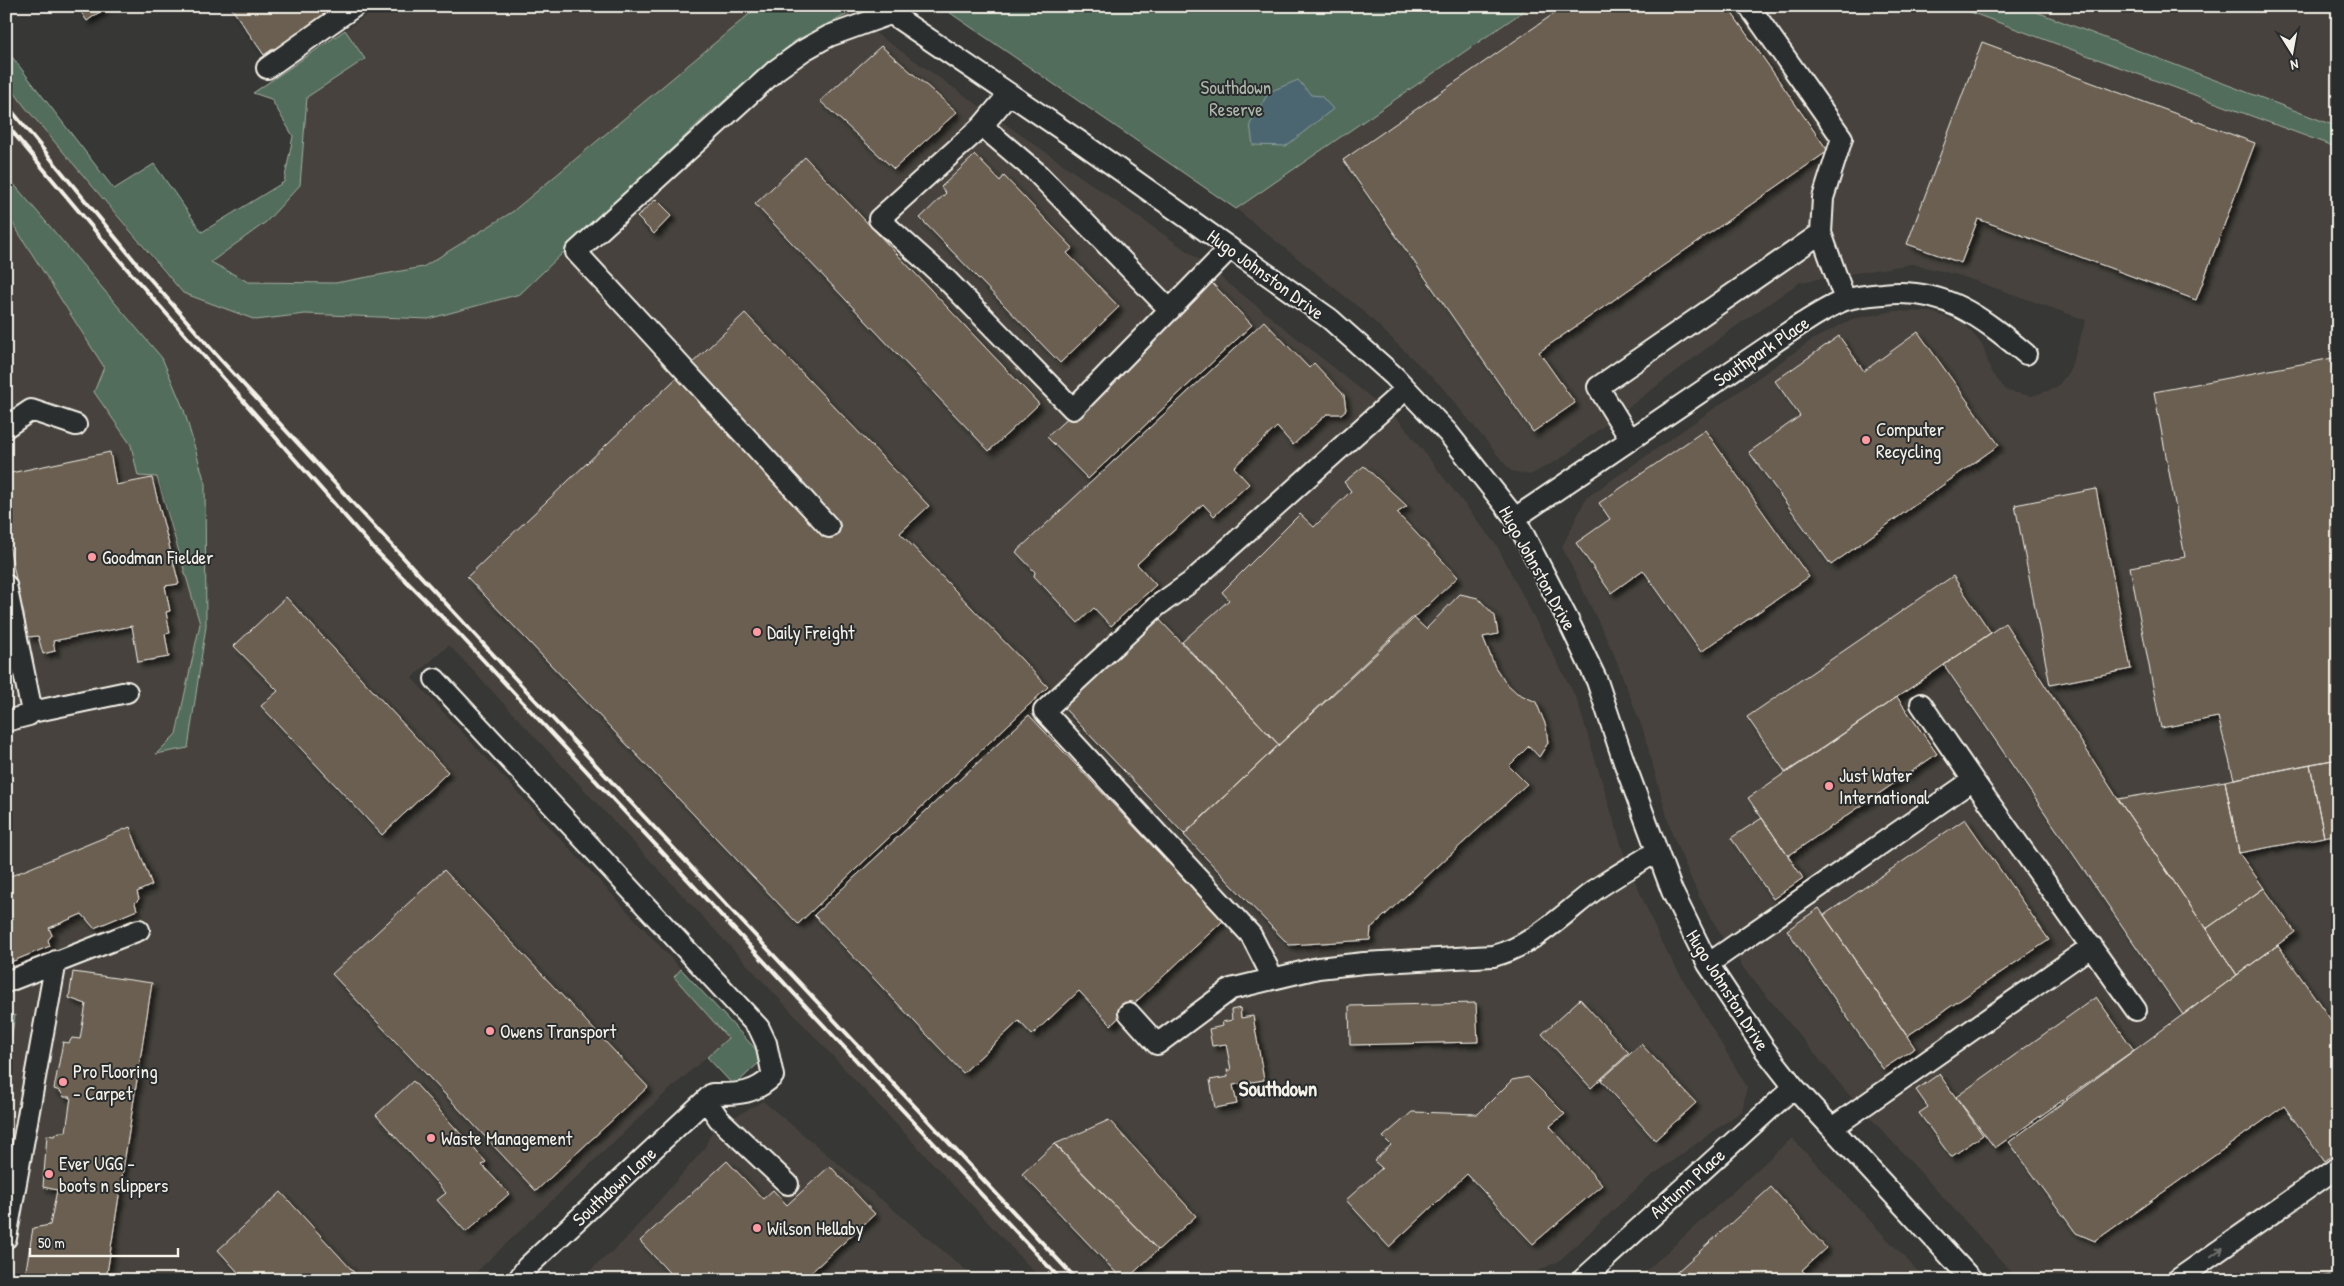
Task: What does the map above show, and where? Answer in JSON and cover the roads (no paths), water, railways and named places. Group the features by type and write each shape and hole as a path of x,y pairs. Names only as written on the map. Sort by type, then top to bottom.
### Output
{"street":[{"path":"267,68 355,6"},
{"path":"1749,6 1842,138 1823,198 1821,233 1845,300"},
{"path":"829,527 576,252 776,70 804,50 829,36 885,10"},
{"name":"Hugo Johnston Drive","path":"885,10 1079,141 1330,319 1406,389 1448,433 1515,518 1597,682 1624,762 1672,891 1708,964 1765,1050 1794,1087 1972,1280"},
{"path":"1009,94 982,126 879,219 947,280 1073,409 1230,248"},
{"path":"982,126 1036,172 1170,310"},
{"path":"1630,439 1598,387 1821,233"},
{"name":"Southpark Place","path":"1515,518 1798,326 1845,300 1903,292 1930,295 1955,303 1978,316 2026,354"},
{"path":"1273,978 1251,935 1044,712 1157,606 1191,582 1406,389"},
{"path":"6,427 31,410 76,425"},
{"path":"6,585 32,712"},
{"path":"435,679 759,1028 766,1044 773,1076 754,1090 739,1094 709,1097 719,1119 788,1184"},
{"path":"6,721 29,715 32,712 127,692"},
{"path":"1921,704 1972,780 2136,1010"},
{"path":"1708,964 1972,780"},
{"path":"1129,1013 1157,1044 1231,989 1273,978 1318,968 1364,963 1493,956 1511,952 1597,889 1657,851"},
{"path":"6,982 139,930"},
{"path":"1832,1128 2092,946"},
{"path":"6,1238 56,962"},
{"name":"Autumn Place","path":"1582,1280 1794,1087"},
{"name":"Southdown Lane","path":"518,1280 527,1267 709,1097"},
{"path":"2177,1280 2338,1167"}],"water":[{"path":"1298,80 1311,95 1321,96 1333,109 1286,146 1253,145 1250,124 1269,92"}],"railway":[{"path":"6,104 138,265 220,359 525,689 1077,1280"},
{"path":"6,124 128,270 374,549 459,634 1061,1280"}],"place":[{"name":"Computer Recycling","path":"1866,440"},
{"name":"Goodman Fielder","path":"92,557"},
{"name":"Daily Freight","path":"757,632"},
{"name":"Just Water International","path":"1829,786"},
{"name":"Owens Transport","path":"490,1031"},
{"name":"Pro Flooring - Carpet","path":"63,1082"},
{"name":"Waste Management","path":"431,1138"},
{"name":"Ever UGG - boots n slippers","path":"49,1174"},
{"name":"Wilson Hellaby","path":"757,1228"}],"district":[{"name":"Southdown","path":"1278,1089"}],"park label":[{"name":"Southdown Reserve","path":"1236,98"}]}
